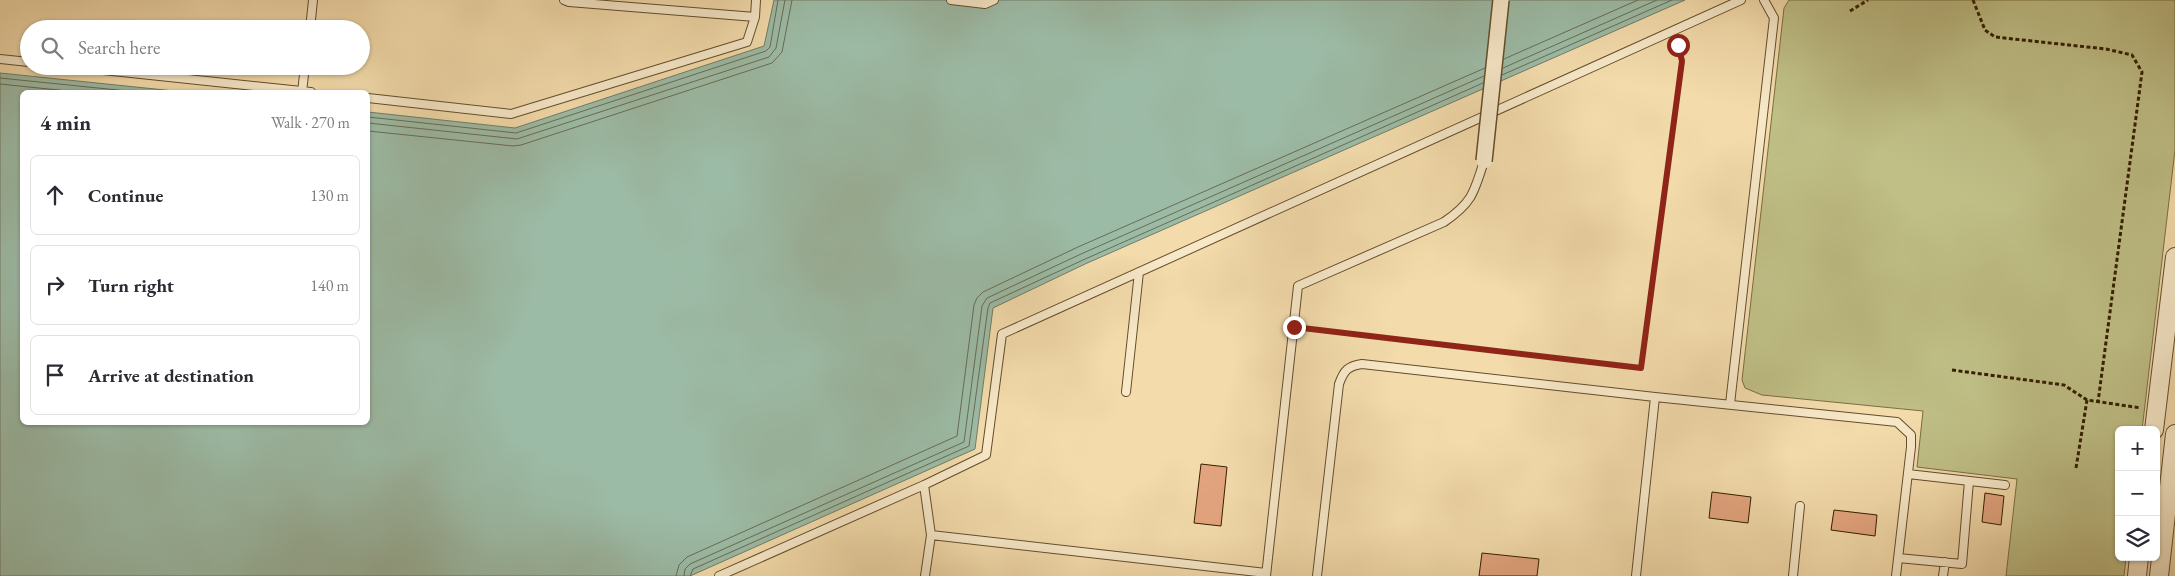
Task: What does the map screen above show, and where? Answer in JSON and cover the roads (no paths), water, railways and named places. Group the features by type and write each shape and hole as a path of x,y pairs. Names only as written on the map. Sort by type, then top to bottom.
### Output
{"street":[{"path":"1484,161 1501,0"},
{"path":"2154,426 2175,257"},
{"path":"2159,576 2175,434"},
{"path":"2137,576 2139,561"}],"lane":[{"path":"311,20 313,0"},
{"path":"564,0 569,2 755,17"},
{"path":"370,98 511,114 747,42 755,17 756,0"},
{"path":"952,0 984,4 994,0"},
{"path":"718,576 986,456 1002,334 1741,0"},
{"path":"1730,404 1774,18 1764,0"},
{"path":"0,59 20,61"},
{"path":"147,75 284,90"},
{"path":"302,90 304,75"},
{"path":"931,535 1266,574 1298,286 1444,222 1462,210 1475,189 1484,161"},
{"path":"1126,392 1139,272"},
{"path":"1317,576 1339,384 1343,373 1351,365 1362,364 1896,422 1911,436 1896,576"},
{"path":"1636,576 1655,397"},
{"path":"1908,474 2005,485"},
{"path":"1898,558 1962,564 1969,481"},
{"path":"924,485 931,535 925,576"},
{"path":"1793,576 1800,506"},
{"path":"1943,576 1944,562"}],"water":[{"path":"774,0 1685,0 1085,264 993,308 975,449 690,576 0,576 0,73 165,90 20,90 20,425 370,425 370,112 515,128 764,46"}]}
